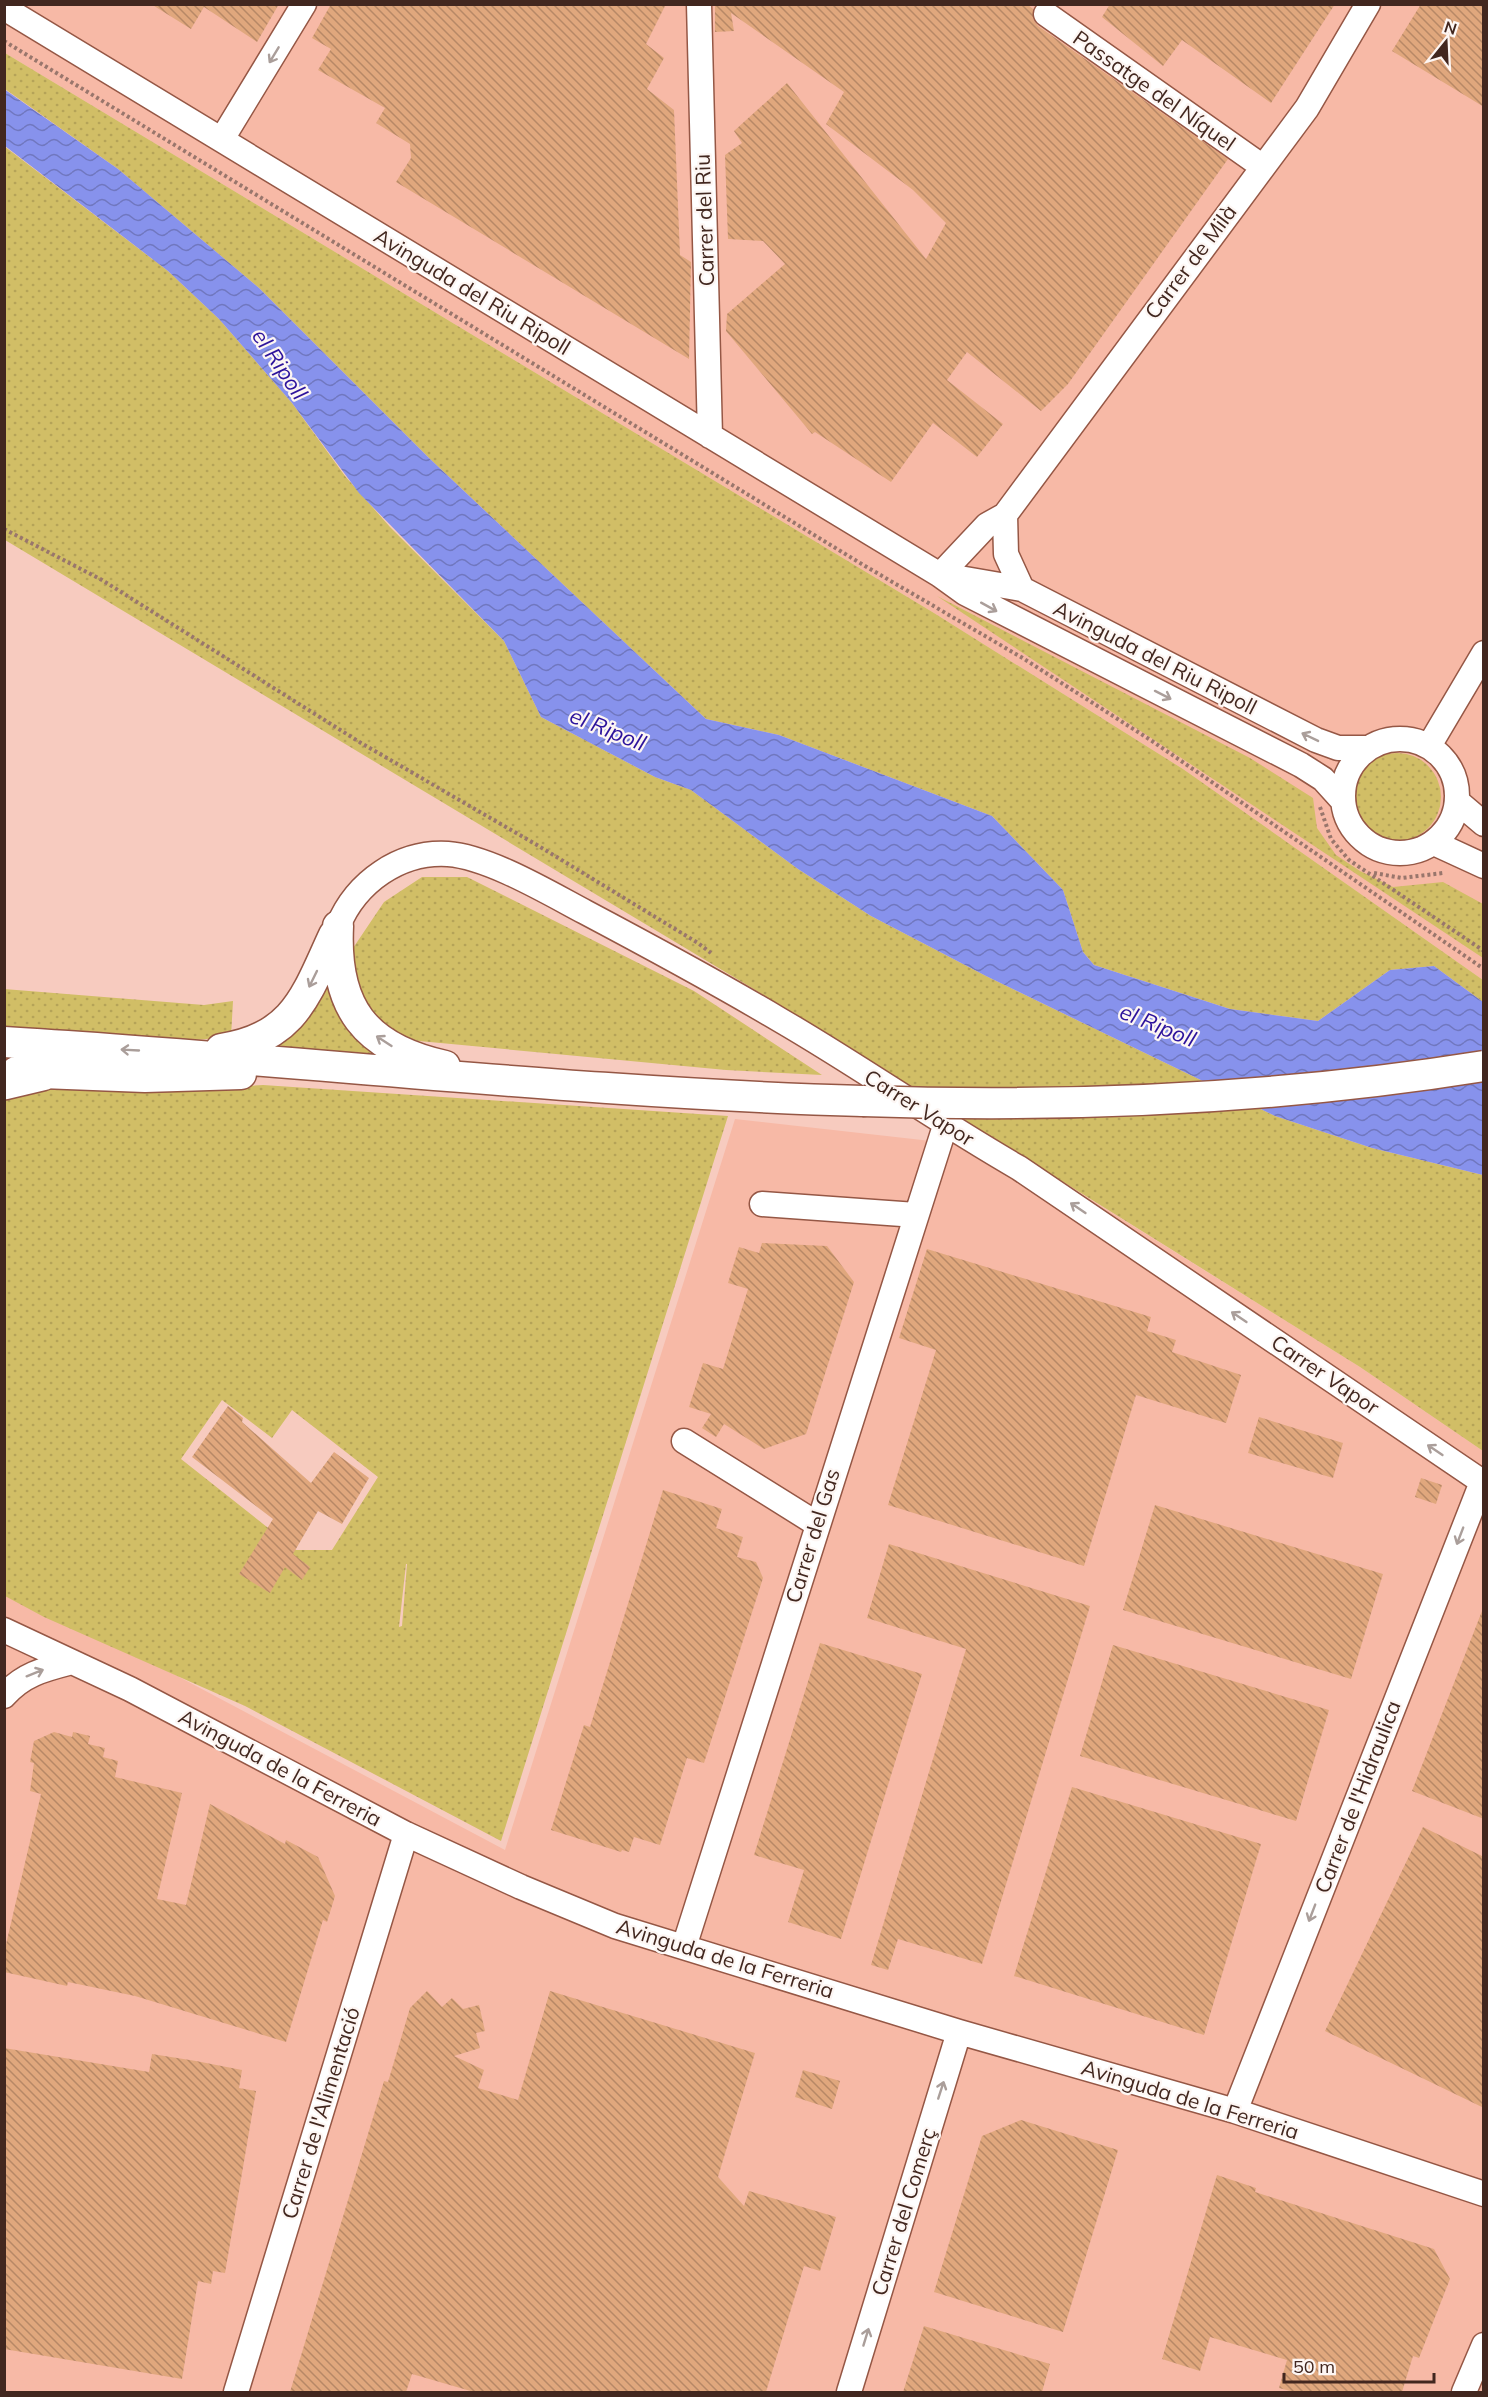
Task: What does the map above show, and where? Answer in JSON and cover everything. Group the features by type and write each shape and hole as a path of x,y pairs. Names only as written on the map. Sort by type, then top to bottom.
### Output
{"highway":[{"path":"4,1083 42,1074"}],"main road":[{"path":"189,1053 248,1044 276,1031 286,1022 307,992 338,926"},
{"path":"338,926 337,951 343,989 349,1005 370,1032 410,1056 520,1082"},
{"path":"4,1042 189,1053 333,1069 520,1082 774,1098 863,1101 1035,1103 1230,1096 1324,1088 1484,1065"},
{"path":"4,1071 42,1074 188,1076 333,1069"}],"street":[{"path":"222,140 304,4"},
{"name":"Carrer del Riu","path":"699,4 710,436"},
{"name":"Carrer de Milà","path":"940,575 987,525 1005,515 1307,108 1368,4"},
{"name":"Avinguda del Riu Ripoll","path":"4,8 294,186 940,575 964,593 1301,765 1323,779 1342,800"},
{"name":"Passatge del Níquel","path":"1046,14 1263,166"},
{"path":"1005,515 1006,554 1022,589"},
{"name":"Avinguda del Riu Ripoll","path":"940,575 1022,589 1316,740 1338,748 1367,748"},
{"path":"1429,746 1484,653"},
{"path":"1398,738 1414,740 1429,746 1442,756 1452,770 1457,785 1458,802 1454,818 1434,843 1418,850 1401,853 1376,848 1355,832 1346,817 1342,800 1348,771 1367,748 1382,741 1398,738"},
{"path":"1458,802 1484,824"},
{"path":"1434,843 1484,866"},
{"name":"Carrer Vapor","path":"338,926 351,901 365,885 395,865 430,854 451,854 479,862 532,885 629,935 781,1020 945,1126 1019,1168 1483,1483"},
{"name":"Carrer del Gas","path":"684,1947 945,1126"},
{"path":"762,1204 916,1215"},
{"path":"684,1441 817,1524"},
{"name":"Carrer de l'Hidraulica","path":"1235,2111 1483,1483"},
{"path":"4,1611 72,1662"},
{"name":"Avinguda de la Ferreria","path":"4,1630 130,1689 406,1834 521,1887 615,1926 959,2032 1235,2111 1484,2194"},
{"path":"4,1696 31,1674 72,1662"},
{"name":"Carrer de l'Alimentació","path":"236,2392 406,1834"},
{"name":"Carrer del Comerç","path":"849,2392 959,2032"},
{"path":"1464,2392 1484,2345"}],"path":[{"path":"4,41 855,559 1021,657 1152,741 1484,969"},
{"path":"4,529 102,580 361,743 537,845 698,943 712,955"},
{"path":"1451,873 1439,872 1402,878 1370,872 1484,951"}],"shaded area":[{"path":"4,5 1483,5 1483,980 1183,769 934,613 5,53"},
{"path":"5,53 934,613 1183,769 1483,980 1483,1002 1434,966 1390,970 1318,1021 1230,1009 1094,965 1083,952 1063,890 992,816 779,735 706,719 429,458 259,288 118,169 5,89"},
{"path":"4,146 168,271 219,319 292,403 345,476 390,527 504,641 541,717 655,777 691,790 798,869 871,916 986,976 1275,1116 1372,1148 1483,1175 1483,1451 1360,1367 752,988 5,540"},
{"path":"937,596 1250,758 1313,798 1317,828 1336,855 1360,871 1393,887 1443,882 1483,904 1483,958"},
{"path":"1397,753 1414,756 1428,766 1438,780 1441,797 1438,814 1428,828 1414,838 1397,841 1380,838 1366,828 1356,814 1353,797 1356,780 1366,766 1380,756"},
{"path":"422,877 467,877 694,991 822,1075 726,1070 419,1041 385,1034 364,1004 347,957 384,902"},
{"path":"325,979 382,1054 269,1049 309,1019"},
{"path":"4,989 204,1005 233,1001 231,1037 195,1040 5,1027"},
{"path":"263,1085 728,1116 501,1841 245,1706 44,1617 5,1596 4,1093 47,1089 152,1092","holes":["222,1400 272,1438 292,1410 378,1477 332,1550 296,1550 181,1459","406,1564 402,1626 399,1627"]},
{"path":"735,1119 1011,1150 1360,1367 1483,1451 1483,2392 5,2392 4,1584 505,1850"}],"water":[{"name":"el Ripoll","path":"4,89 118,169 259,288 429,458 706,719 779,735 992,816 1063,890 1083,952 1094,965 1230,1009 1318,1021 1390,970 1434,966 1483,1002 1483,1175 1372,1148 1275,1116 986,976 871,916 798,869 691,790 655,777 541,717 504,641 359,493 292,403 219,319 168,271 5,146"}],"building":[{"path":"151,4 279,4 257,42 204,7 191,29"},
{"path":"331,4 666,4 646,44 664,58 647,89 674,110 680,255 691,262 689,359 396,182 411,158 410,144 376,123 385,108 318,70 331,49 312,38"},
{"path":"715,4 1027,4 1033,9 1033,19 1038,26 1228,159 1068,384 1041,411 967,352 947,380 1003,424 977,457 933,423 891,482 815,432 812,434 726,331 727,314 785,264 763,241 728,239 725,155 742,143 734,131 787,83 926,259 946,223 913,190 826,124 844,92 731,13 734,31 715,32"},
{"path":"1110,4 1335,4 1271,103 1182,40 1163,66 1102,17"},
{"path":"1421,4 1484,4 1484,107 1392,51"},
{"path":"762,1243 827,1246 854,1282 806,1434 764,1449 724,1424 716,1437 702,1428 711,1414 689,1407 703,1363 723,1369 748,1289 728,1283 739,1247 759,1253"},
{"path":"927,1249 1151,1317 1147,1331 1176,1340 1172,1352 1241,1375 1226,1423 1136,1395 1084,1566 888,1505 936,1350 899,1338"},
{"path":"228,1406 243,1418 242,1422 311,1483 334,1452 369,1478 342,1524 318,1511 293,1554 310,1567 302,1580 285,1567 270,1593 239,1574 273,1519 192,1457"},
{"path":"1259,1417 1343,1443 1333,1478 1248,1453"},
{"path":"1421,1478 1442,1485 1436,1504 1415,1497"},
{"path":"663,1490 722,1509 716,1528 743,1537 737,1557 756,1562 763,1578 704,1763 687,1758 660,1845 634,1837 629,1852 622,1850 621,1852 551,1830 584,1725 590,1727"},
{"path":"1155,1505 1383,1574 1351,1679 1123,1610"},
{"path":"889,1544 1090,1606 982,1964 898,1939 888,1970 871,1965 966,1649 867,1618"},
{"path":"1482,1611 1484,1612 1484,1819 1412,1791"},
{"path":"820,1643 922,1674 841,1939 788,1922 804,1870 754,1855"},
{"path":"1113,1645 1329,1710 1296,1821 1080,1756"},
{"path":"54,1732 72,1737 73,1732 90,1736 88,1744 105,1748 103,1757 118,1761 115,1777 182,1793 157,1899 186,1905 210,1804 285,1844 286,1840 318,1857 335,1896 327,1922 323,1920 286,2042 135,1996 68,1982 67,1986 4,1972 4,1953 41,1794 30,1791 34,1763 30,1762 34,1741"},
{"path":"1072,1787 1261,1844 1204,2035 1014,1976"},
{"path":"1423,1827 1484,1857 1484,2108 1325,2031"},
{"path":"427,1991 442,2007 452,1998 463,2009 479,2005 485,2031 476,2033 480,2048 454,2056 484,2070 478,2088 518,2100 550,1991 755,2053 718,2177 744,2206 749,2191 836,2217 820,2271 804,2266 766,2392 474,2392 412,2374 406,2392 290,2392 384,2081 388,2082 410,2008"},
{"path":"4,2048 149,2072 152,2054 196,2061 242,2070 239,2088 256,2091 225,2273 213,2271 211,2284 198,2281 182,2379 4,2349"},
{"path":"803,2070 840,2081 832,2109 795,2097"},
{"path":"1021,2120 1118,2150 1063,2332 934,2292 982,2136"},
{"path":"1217,2175 1256,2188 1255,2192 1434,2249 1450,2279 1419,2358 1413,2356 1402,2392 1294,2392 1279,2388 1287,2360 1210,2337 1200,2371 1162,2359"},
{"path":"924,2326 1050,2364 1042,2392 903,2392"}]}
